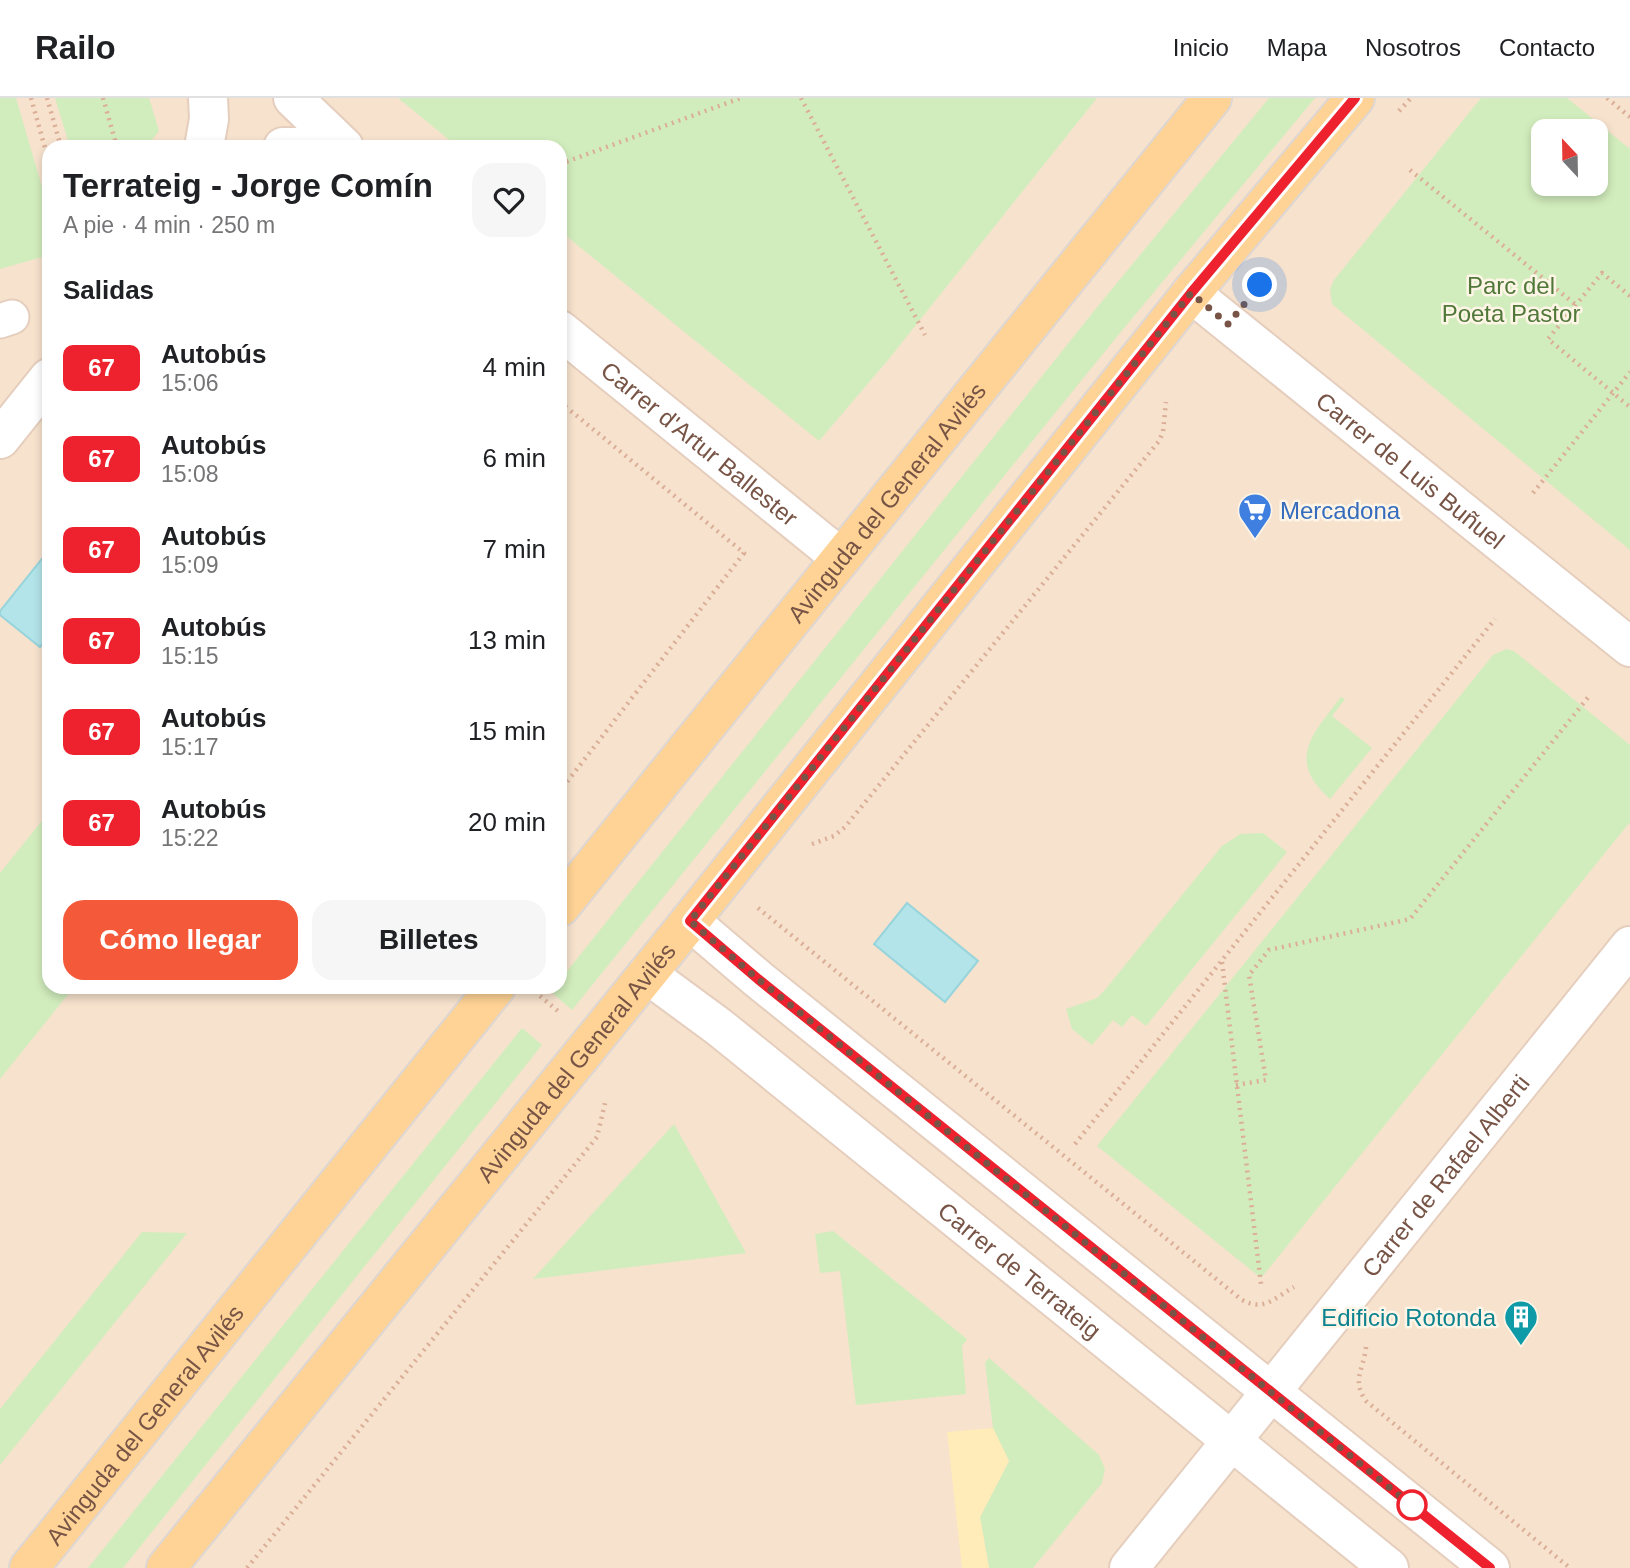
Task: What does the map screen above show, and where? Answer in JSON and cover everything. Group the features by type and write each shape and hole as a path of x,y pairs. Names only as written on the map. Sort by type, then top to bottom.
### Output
{"main road":[{"name":"Avinguda del General Avilés","path":"567,898 1212,98"},
{"name":"Avinguda del General Avilés","path":"166,1568 690,921 1191,293 1355,98"},
{"name":"Avinguda del General Avilés","path":"29,1568 490,994"}],"street":[{"path":"293,98 337,140"},
{"name":"Carrer de Luis Buñuel","path":"1191,293 1630,647"},
{"name":"Carrer d'Artur Ballester","path":"567,336 841,558"},
{"path":"0,439 42,387"},
{"path":"690,921 758,979 1490,1568"},
{"name":"Carrer de Rafael Alberti","path":"1129,1568 1630,946"},
{"name":"Carrer de Terrateig","path":"647,974 719,1027 1389,1568"}],"path":[{"path":"31,98 43,140"},
{"path":"47,98 59,140"},
{"path":"103,98 115,140"},
{"path":"567,161 741,98"},
{"path":"801,98 925,335"},
{"path":"1395,116 1411,98"},
{"path":"1607,98 1630,117"},
{"path":"1410,170 1576,305"},
{"path":"1630,296 1602,273 1548,340 1630,407"},
{"path":"1533,493 1630,372"},
{"path":"811,845 835,836 845,827 1159,441 1163,432 1164,406 1169,396"},
{"path":"567,408 744,553 567,782"},
{"path":"1075,1144 1495,619"},
{"path":"1236,1085 1266,1080 1250,975 1269,950 1410,919 1590,695"},
{"path":"757,907 764,898"},
{"path":"1222,961 1261,1284"},
{"path":"247,1568 597,1137 611,1088"}],"shaded area":[{"path":"0,98 1630,98 1630,1568 0,1568"}],"green space":[{"path":"0,98 16,98 42,187 42,257 0,269"},
{"path":"55,98 149,98 159,131 152,140 68,140"},
{"path":"398,98 1097,98 888,360 819,441 567,237 567,140 449,140"},
{"path":"1269,98 1315,98 1115,339 572,1010 553,994 567,994 567,971 1094,311"},
{"name":"Parc del Poeta Pastor","path":"1481,98 1567,98 1593,119 1531,119 1531,196 1608,196 1608,131 1630,149 1630,550 1332,304 1330,289 1334,280"},
{"path":"1506,649 1514,651 1630,745 1630,822 1261,1278 1097,1146 1493,655"},
{"path":"1341,697 1345,699 1332,716 1372,748 1330,799 1309,772 1306,760 1313,736"},
{"path":"42,821 42,994 68,994 0,1079 0,873"},
{"path":"1263,833 1287,852 1146,1026 1132,1015 1122,1027 1113,1020 1092,1045 1072,1029 1066,1009 1097,998 1104,991 1222,846 1240,834"},
{"path":"522,1028 542,1045 123,1568 88,1568"},
{"path":"674,1124 746,1253 533,1279"},
{"path":"833,1231 967,1339 962,1346 966,1394 856,1405 840,1271 820,1273 815,1234"},
{"path":"142,1232 187,1233 0,1465 0,1409"},
{"path":"989,1358 1099,1455 1105,1469 1102,1483 1033,1568 989,1568 980,1517 1009,1461 993,1428 985,1363"}],"sand":[{"path":"993,1428 1009,1461 980,1517 989,1568 962,1568 947,1432"}],"water":[{"path":"42,559 40,647 0,615 0,611"},
{"path":"907,903 978,961 945,1002 874,944"}],"bus line":[{"name":"67","path":"1355,98 1191,293 690,921 758,979 1490,1568"}],"place":[{"name":"Mercadona","path":"1255,540"},
{"name":"Edificio Rotonda","path":"1521,1347"}],"route":[{"path":"1260,285 1228,324 1191,293 690,921 758,979 1415,1508 1412,1505"}]}
